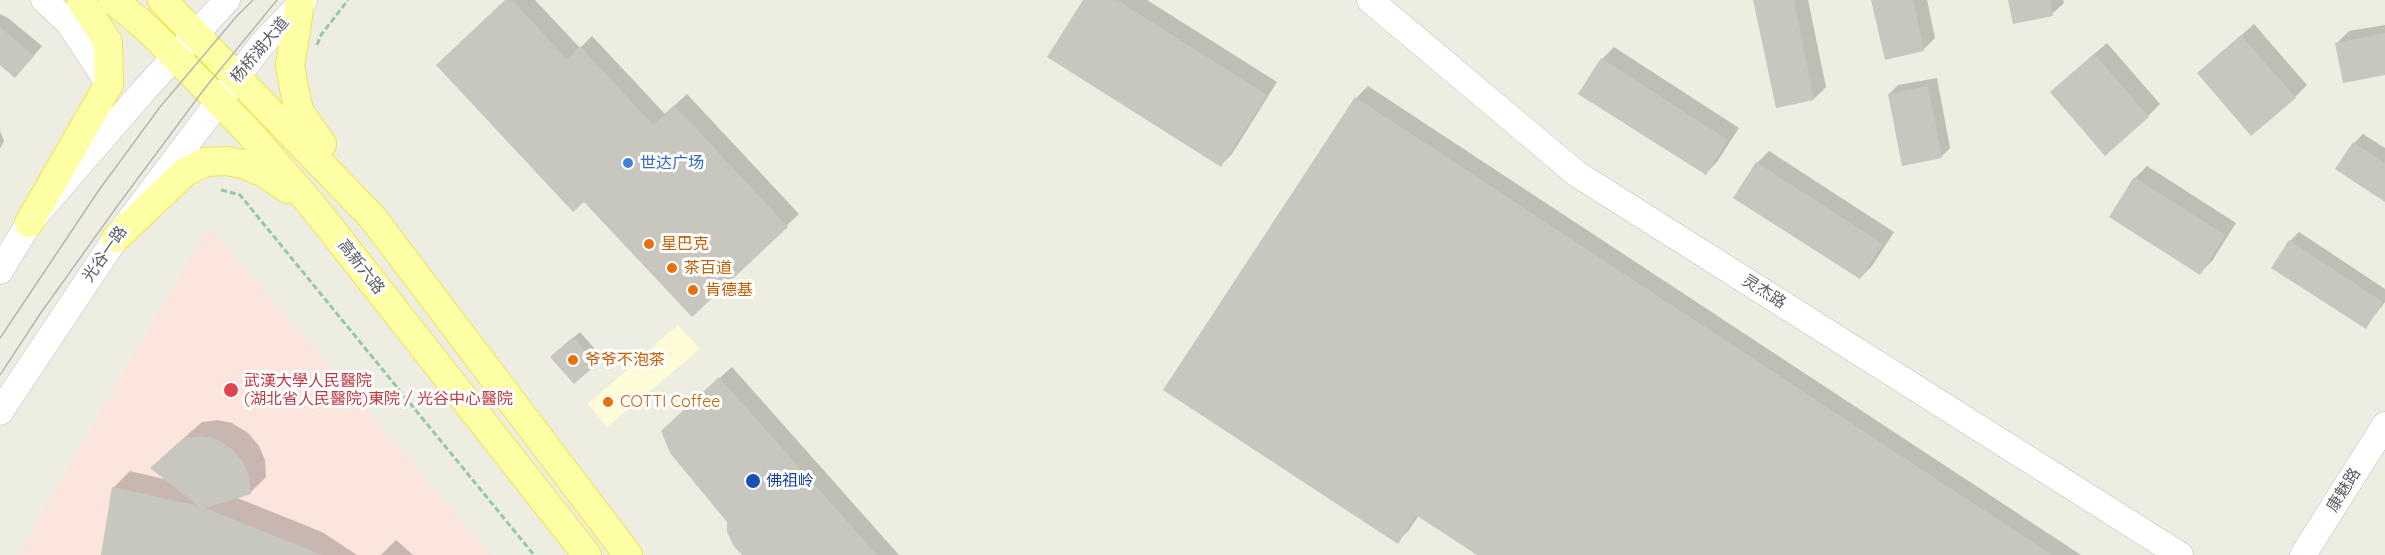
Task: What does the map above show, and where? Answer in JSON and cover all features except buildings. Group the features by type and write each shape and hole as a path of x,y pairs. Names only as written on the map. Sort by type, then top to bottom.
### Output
{"main road":[{"path":"29,223 109,84 108,42 81,0"},
{"name":"高新六路","path":"113,0 148,29 219,101 312,205 587,555"},
{"path":"162,0 372,218"},
{"path":"302,2 290,66 299,111 372,218 628,555"},
{"path":"116,238 184,173 205,162 227,161 243,164 264,173 312,205"}],"street":[{"path":"44,0 69,23 109,84"},
{"path":"0,271 29,223 227,0"},
{"name":"灵杰路","path":"1370,0 1577,174 2180,555"},
{"name":"杨桥湖大道","path":"219,101 262,44 302,2"},
{"name":"光谷一路","path":"0,412 116,238 219,101"},
{"name":"康魅路","path":"2303,555 2385,425"}],"path":[{"path":"315,52 321,35 348,0"},
{"path":"221,190 240,195 534,555"}],"shaded area":[{"name":"武漢大學人民醫院 (湖北省人民醫院)東院 / 光谷中心醫院","path":"209,226 491,555 18,555"},
{"path":"678,325 700,349 607,427 588,404"}],"tram line":[{"path":"0,338 99,190 160,107 253,0"},
{"path":"0,375 40,314 118,205 205,88 277,0"}],"place":[{"name":"世达广场","path":"628,163"},
{"name":"星巴克","path":"649,244"},
{"name":"茶百道","path":"672,268"},
{"name":"肯德基","path":"693,290"},
{"name":"爷爷不泡茶","path":"573,360"},
{"name":"武漢大學人民醫院 (湖北省人民醫院)東院 / 光谷中心醫院","path":"231,390"},
{"name":"COTTI Coffee","path":"608,402"},
{"name":"佛祖岭","path":"753,481"}]}
